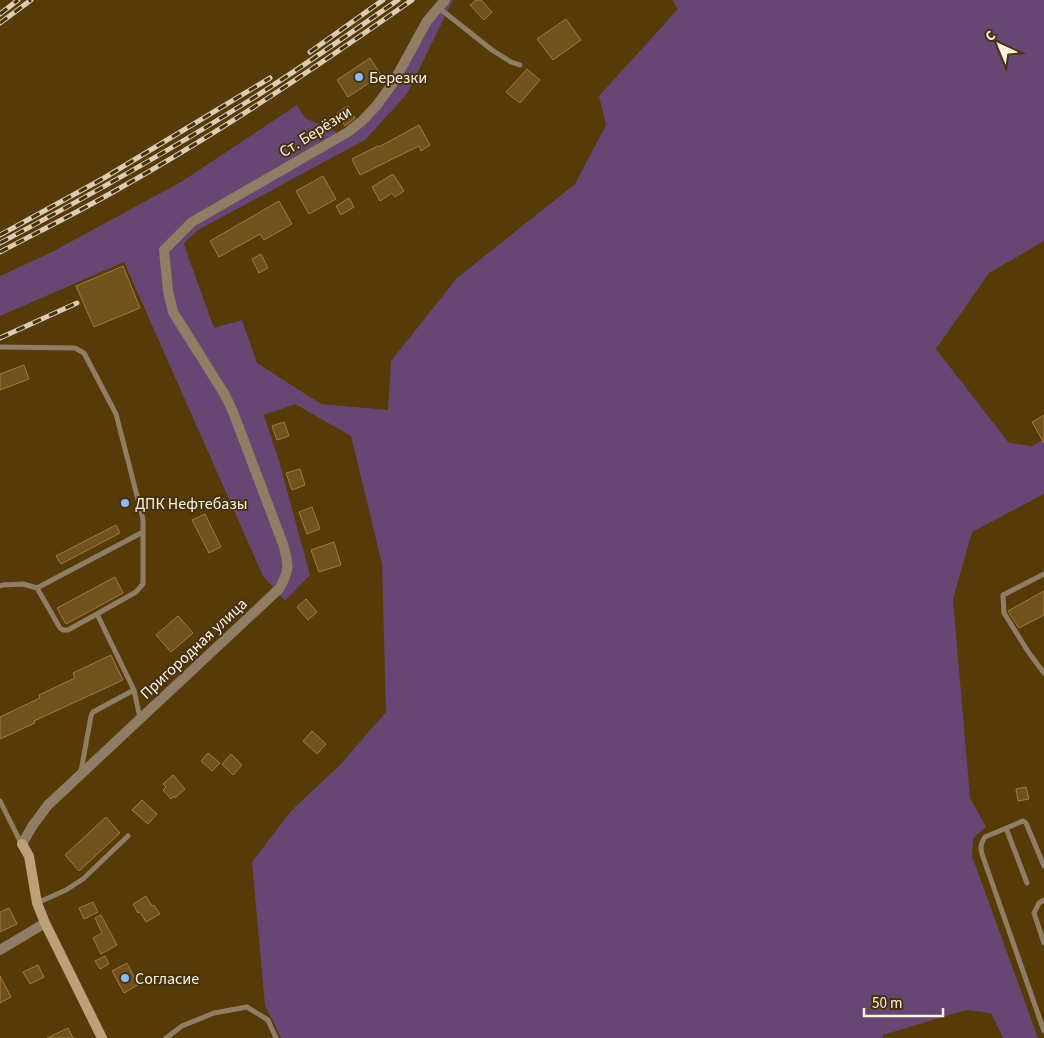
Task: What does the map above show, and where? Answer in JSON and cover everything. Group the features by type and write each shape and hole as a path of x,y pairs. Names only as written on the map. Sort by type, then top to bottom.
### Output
{"street":[{"name":"Ст. Берёзки","path":"164,250 192,222 348,132 362,121 394,83 427,21 442,4"},
{"name":"Пригородная улица","path":"22,844 33,825 48,806 279,589 286,578 288,563 283,544 233,412 173,312 168,290 164,250"},
{"path":"22,844 29,856 37,903 45,923 101,1037"},
{"path":"0,950 45,923"}],"lane":[{"path":"442,4 492,50 520,65"},
{"path":"0,347 75,348 84,353 116,414 143,519 143,584 136,592 68,630 64,630 60,628 37,588"},
{"path":"0,586 23,584 37,588 143,532"},
{"path":"1044,574 1003,595 1004,612 1029,653 1044,673"},
{"path":"97,614 134,690 140,719"},
{"path":"80,774 93,712 134,690"},
{"path":"0,801 22,844"},
{"path":"1044,866 1026,823 1023,821 985,837 981,843 980,848 1044,1031"},
{"path":"1006,828 1027,883"},
{"path":"37,903 66,890 83,879 128,836"},
{"path":"1044,900 1039,903 1034,912 1044,943"},
{"path":"166,1038 182,1026 214,1013 247,1007 268,1020 276,1038"}],"shaded area":[{"path":"453,0 407,94 365,140 198,230 184,243 214,328 242,320 257,363 321,404 388,410 391,361 457,278 575,184 606,125 599,96 678,9 672,0 1044,0 1044,241 989,273 936,349 1009,443 1032,446 1044,439 1044,494 972,532 953,599 970,798 986,827 973,838 972,856 1038,1038 1003,1038 991,1013 966,1010 883,1035 883,1038 281,1038 265,1005 252,862 291,811 340,765 386,712 382,564 351,436 295,404 264,415 279,461 310,575 285,601 263,576 124,262 0,316 0,276 50,253 181,182 297,105 305,118 347,137 363,123 430,23"}],"building":[{"path":"476,0 481,0 492,12 484,20 470,5"},
{"path":"566,19 581,40 553,60 537,39"},
{"name":"Березки","path":"370,58 381,75 348,97 337,80"},
{"path":"527,69 540,80 520,103 506,92"},
{"path":"348,106 355,118 345,126 337,113"},
{"path":"419,125 430,145 421,151 419,146 360,175 352,159 379,147"},
{"path":"393,174 404,191 395,197 392,193 380,201 372,187"},
{"path":"323,176 336,199 309,214 296,191"},
{"path":"349,198 354,207 341,215 336,206"},
{"path":"279,201 292,224 264,240 260,234 219,257 210,241"},
{"path":"261,254 268,268 259,273 252,259"},
{"path":"123,266 140,308 94,327 76,286"},
{"path":"24,365 29,379 0,390 0,374"},
{"path":"1044,415 1044,443 1032,422"},
{"path":"284,422 289,436 277,440 272,426"},
{"path":"300,469 305,485 292,490 286,473"},
{"path":"312,507 320,529 307,534 299,512"},
{"path":"205,514 221,547 209,553 192,520"},
{"path":"116,525 120,533 61,564 56,556"},
{"path":"334,542 341,565 319,572 311,550"},
{"path":"115,577 123,593 66,624 57,608"},
{"path":"1044,591 1044,615 1019,628 1008,611"},
{"path":"306,599 317,612 308,620 297,607"},
{"path":"178,616 193,633 171,652 156,635"},
{"path":"111,655 123,680 34,721 35,723 0,739 0,717 40,698 39,695 75,678 73,673"},
{"path":"312,731 326,744 317,754 303,741"},
{"path":"208,753 220,763 212,771 201,761"},
{"path":"231,754 242,765 233,775 222,764"},
{"path":"173,775 185,789 175,798 174,796 171,799 163,790 166,787 163,784"},
{"path":"1026,787 1029,799 1018,801 1016,789"},
{"path":"142,800 157,814 148,824 132,810"},
{"path":"106,817 120,833 79,871 65,855"},
{"path":"146,896 160,914 146,922 133,904"},
{"path":"93,902 98,912 84,919 79,908"},
{"path":"9,908 17,924 0,932 0,912"},
{"path":"101,915 117,945 101,954 93,938 102,933 95,918"},
{"path":"105,956 109,964 100,969 95,961"},
{"name":"Согласие","path":"127,963 138,985 124,993 112,971"},
{"path":"38,965 44,977 30,984 23,972"},
{"path":"0,976 11,997 0,1003"},
{"path":"68,1028 73,1038 47,1038"}],"railway":[{"path":"0,14 18,0"},
{"path":"0,23 31,0"},
{"path":"310,52 383,0"},
{"path":"0,243 189,138 288,76 398,0"},
{"path":"0,252 99,200 228,124 412,0"},
{"path":"0,235 104,178 270,78"},
{"path":"0,338 77,303"}],"place":[{"name":"Березки","path":"359,77"},
{"name":"ДПК Нефтебазы","path":"125,503"},
{"name":"Согласие","path":"125,978"}]}
